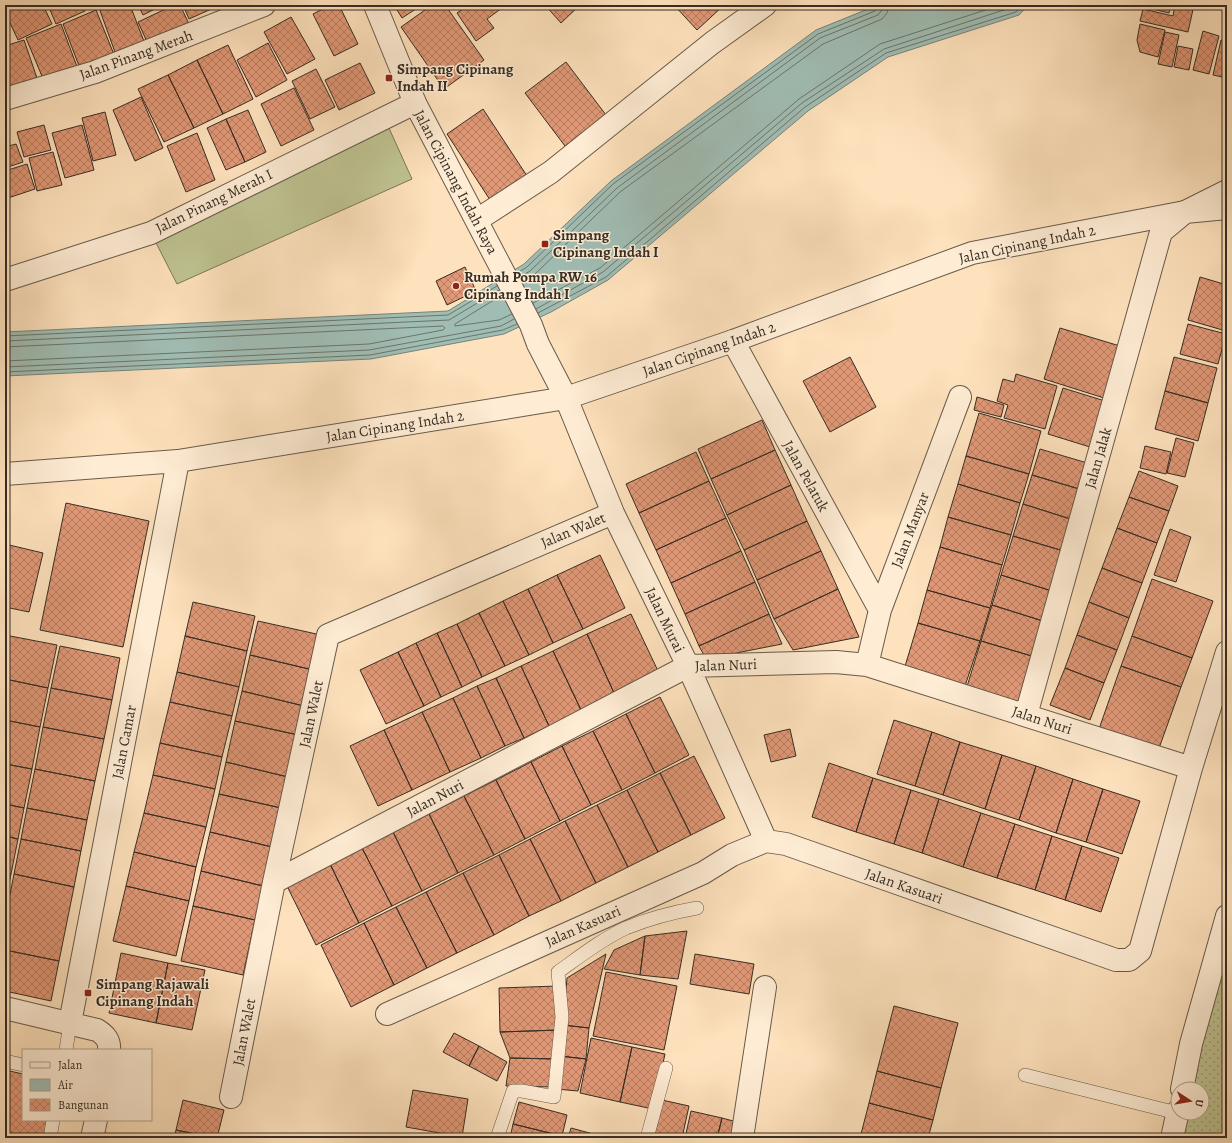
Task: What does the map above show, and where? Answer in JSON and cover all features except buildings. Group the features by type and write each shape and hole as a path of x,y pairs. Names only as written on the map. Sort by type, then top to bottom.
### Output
{"street":[{"name":"Jalan Pinang Merah","path":"5,99 95,72 264,5"},
{"name":"Jalan Cipinang Indah Raya","path":"375,5 415,102 531,325 538,344 566,398"},
{"path":"477,220 551,172 761,6"},
{"name":"Jalan Pinang Merah I","path":"5,280 151,233 415,102"},
{"name":"Jalan Cipinang Indah 2","path":"5,474 178,461 566,398 733,341 972,253 1185,212 1227,191"},
{"path":"1185,212 1227,208"},
{"name":"Jalan Jalak","path":"1026,715 1161,232 1185,212"},
{"name":"Jalan Pelatuk","path":"733,341 880,610"},
{"name":"Jalan Manyar","path":"867,665 880,610 960,397"},
{"name":"Jalan Murai","path":"566,398 613,513 688,666 766,841"},
{"name":"Jalan Camar","path":"70,1023 178,461"},
{"name":"Jalan Walet","path":"231,1097 274,882 328,635 613,513"},
{"name":"Jalan Kasuari","path":"387,1014 703,873 732,855 766,841 786,844 1116,960 1129,960 1140,951 1191,768 1227,652"},
{"name":"Jalan Nuri","path":"274,882 688,666 836,662 867,665 1191,768"},
{"path":"1184,1081 1191,1044 1227,916"},
{"path":"742,1138 765,987"},
{"path":"5,1008 97,1030 105,1035 110,1045 109,1049"},
{"path":"92,1138 96,1121"},
{"path":"1172,1138 1176,1121"}],"lane":[{"path":"497,1138 513,1091 522,1091 554,1097 562,1018 558,972 580,956 626,928 681,911 697,908"},
{"path":"66,1049 70,1023"},
{"path":"5,1061 22,1065"},
{"path":"647,1138 666,1068"},
{"path":"1026,1075 1170,1110"},
{"path":"50,1138 53,1121"}],"green space":[{"path":"384,117 412,179 177,284 151,233"},
{"path":"1227,916 1227,1138 1172,1138 1176,1121 1210,1121 1210,1081 1184,1081"}],"water":[{"path":"878,5 1028,5 1019,15 888,57 808,111 608,280 551,312 504,334 371,359 5,376 5,332 448,311 524,264 611,181 816,30"}],"place":[{"name":"Simpang Cipinang Indah II","path":"389,78"},
{"name":"Simpang Cipinang Indah I","path":"545,244"},
{"name":"Rumah Pompa RW 16 Cipinang Indah I","path":"456,286"},
{"name":"Simpang Rajawali Cipinang Indah","path":"88,993"}]}
